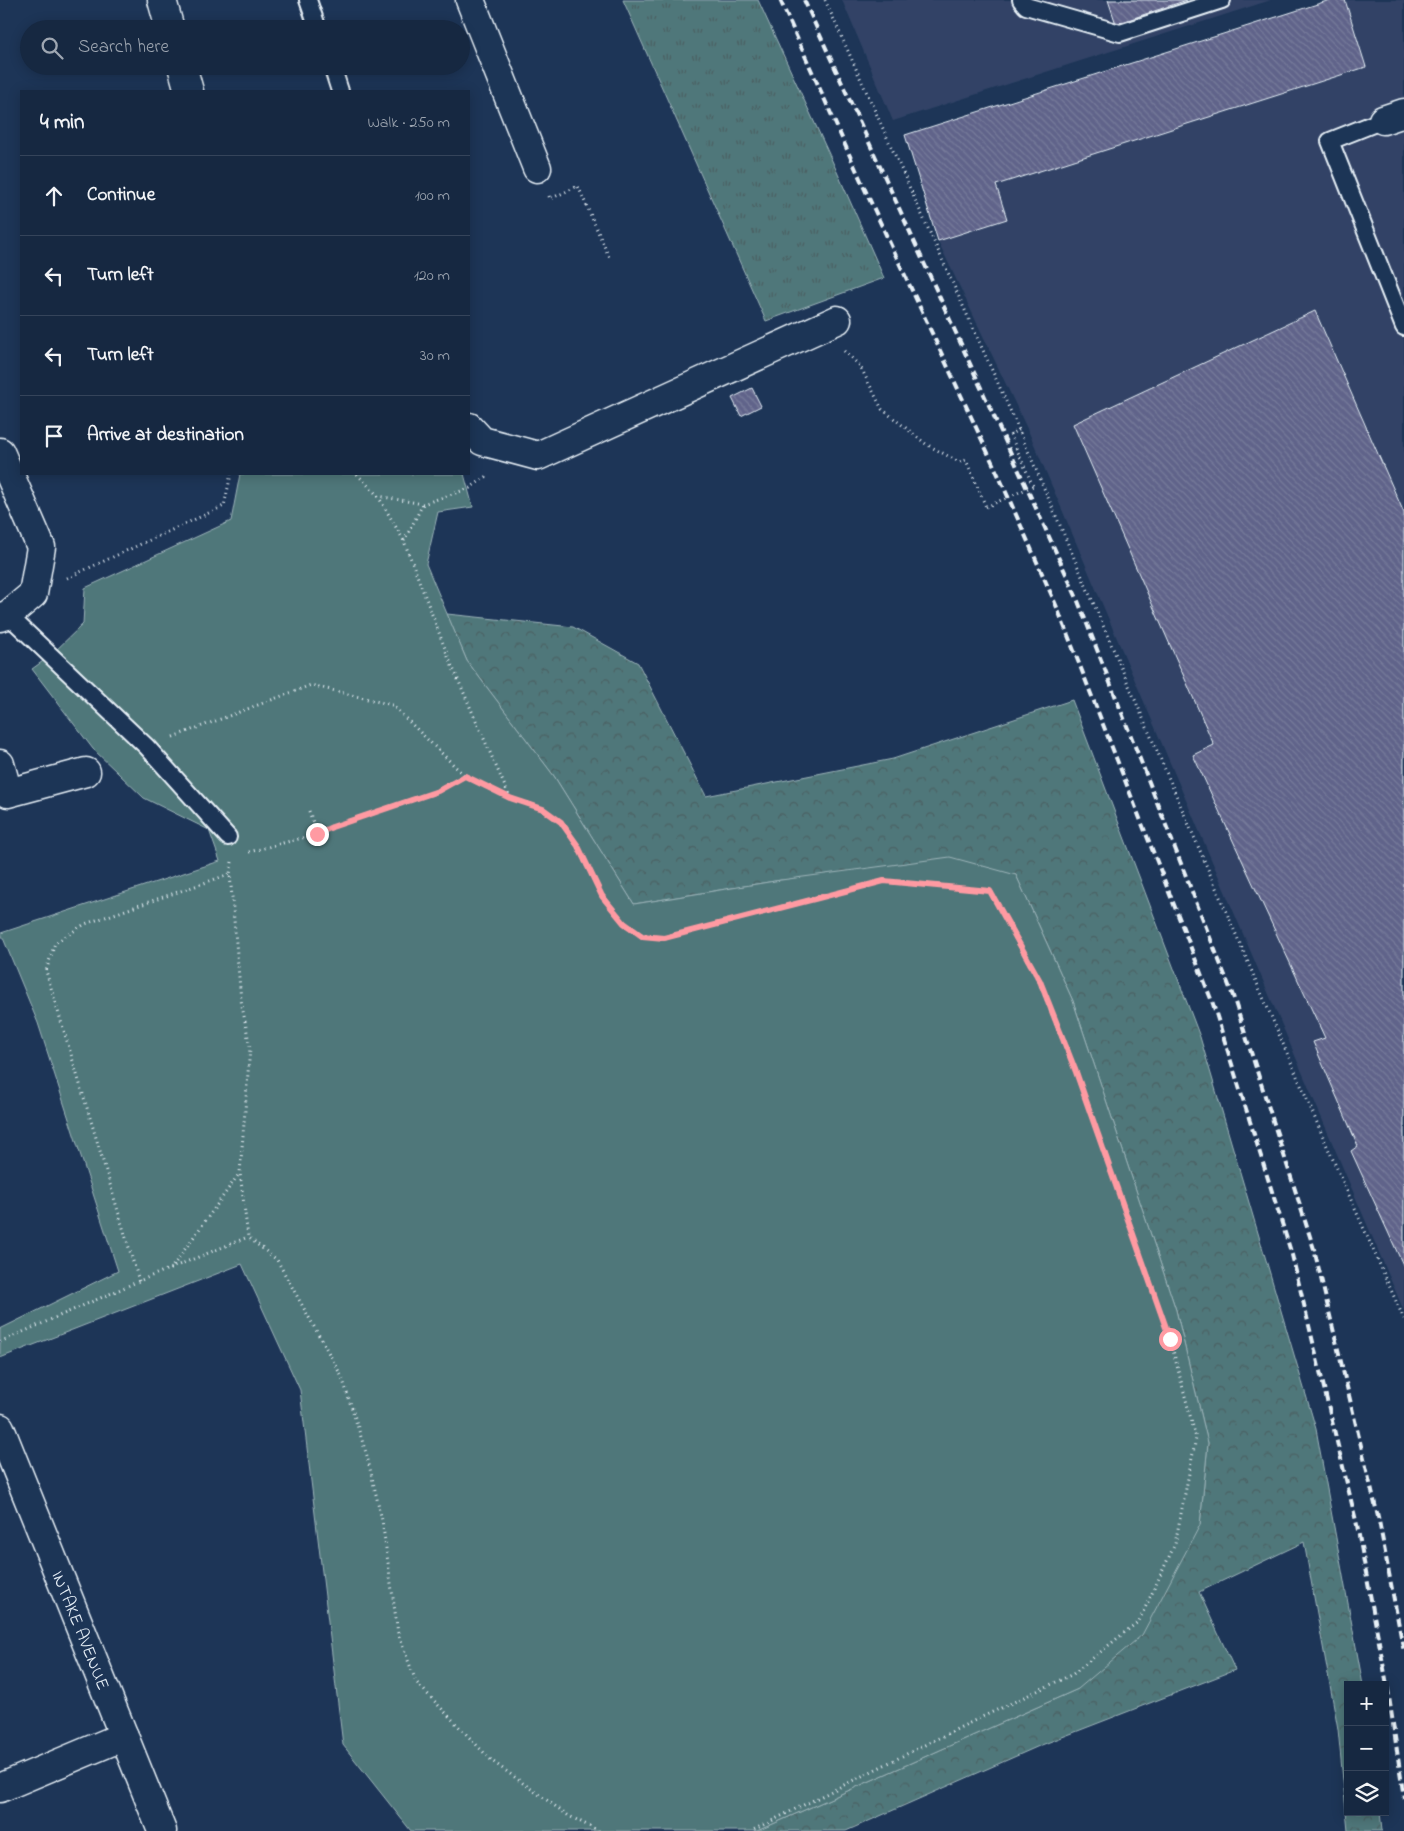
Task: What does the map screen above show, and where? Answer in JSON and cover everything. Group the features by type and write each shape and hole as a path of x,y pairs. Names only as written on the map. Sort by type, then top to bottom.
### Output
{"street":[{"path":"162,0 168,20"},
{"path":"470,0 537,168"},
{"path":"185,75 189,90"},
{"path":"470,428 482,441 538,456 832,323"},
{"path":"0,452 41,547 33,594 4,616"},
{"path":"0,764 8,793 86,772"},
{"name":"INTAKE AVENUE","path":"0,1428 162,1831"},
{"path":"0,1788 124,1736"}],"lane":[{"path":"308,0 315,20"},
{"path":"1021,0 1026,6 1120,33 1222,0"},
{"path":"335,75 340,90"},
{"path":"1394,117 1330,141 1404,326"},
{"path":"4,616 148,747 228,837"}],"path":[{"path":"825,0 1019,430 1323,1137 1404,1319"},
{"path":"586,206 610,256"},
{"path":"832,323 835,343 860,366 882,408 926,444 959,462 966,460 986,507 1033,486 1010,434 1019,430"},
{"path":"378,496 423,504 470,488 493,472"},
{"path":"33,594 224,506 231,475"},
{"path":"358,475 378,496 404,541 449,659 510,798"},
{"path":"404,541 423,504"},
{"path":"148,747 311,685 392,705 465,776 510,798 543,809 561,822 578,846 602,896 624,923 642,936 664,938 884,881 990,891 1040,981 1076,1072 1170,1339 1196,1438 1175,1544 1139,1621 1073,1674 751,1831"},
{"path":"232,856 317,834 332,827 438,791 465,776"},
{"path":"309,811 317,834"},
{"path":"228,837 232,856 230,874 241,1000 250,1048 240,1173 248,1237 278,1260 342,1377 367,1456 382,1520 398,1634 416,1682 492,1761 569,1816 599,1831"},
{"path":"139,1281 46,971 56,943 85,924 230,874"},
{"path":"170,1270 240,1173"},
{"path":"0,1342 139,1281 248,1237"}],"shaded area":[{"path":"842,0 1271,0 893,121"},
{"path":"1330,0 1404,0 1404,1311 1031,437 938,241 905,135"}],"green space":[{"path":"623,0 758,0 884,278 766,321"},
{"path":"240,475 464,475 473,507 438,512 426,564 467,661 554,776 634,904 781,880 950,857 1016,875 1073,1001 1176,1310 1208,1443 1200,1525 1142,1635 1078,1689 757,1831 411,1831 343,1745 300,1390 242,1264 0,1358 0,1329 118,1271 38,1023 1,933 220,861 209,830 144,798 93,749 32,669 50,656 83,624 85,588 231,521"},
{"path":"447,614 573,627 638,663 706,796 893,759 1072,700 1200,1037 1316,1429 1362,1681 1344,1681 1344,1790 1338,1729 1304,1542 1199,1592 1235,1670 1039,1746 846,1831 757,1831 1078,1689 1200,1525 1208,1443 1176,1310 1073,1001 1016,875 781,880 634,904 554,776 467,661"},
{"path":"1347,1816 1380,1816 1382,1831 1348,1831"}],"building":[{"path":"1108,0 1187,0 1116,24"},
{"path":"1330,0 1345,0 1366,67 996,185 1007,219 938,241 905,135"},
{"path":"1315,311 1404,513 1404,1267 1351,1151 1358,1146 1313,1042 1325,1038 1193,755 1214,745 1073,424"},
{"path":"752,388 761,406 741,416 732,398"}],"railway":[{"path":"780,0 867,194 1002,483 1056,605 1213,1004 1292,1255 1357,1525 1388,1690 1404,1798"},
{"path":"804,0 1076,596 1233,996 1314,1249 1379,1521 1404,1652"}],"route":[{"path":"317,834 332,827 438,791 465,776 510,798 543,809 561,822 578,846 588,871 602,896 624,923 642,936 664,938 884,881 990,891 1040,981 1076,1072 1170,1339"}]}
